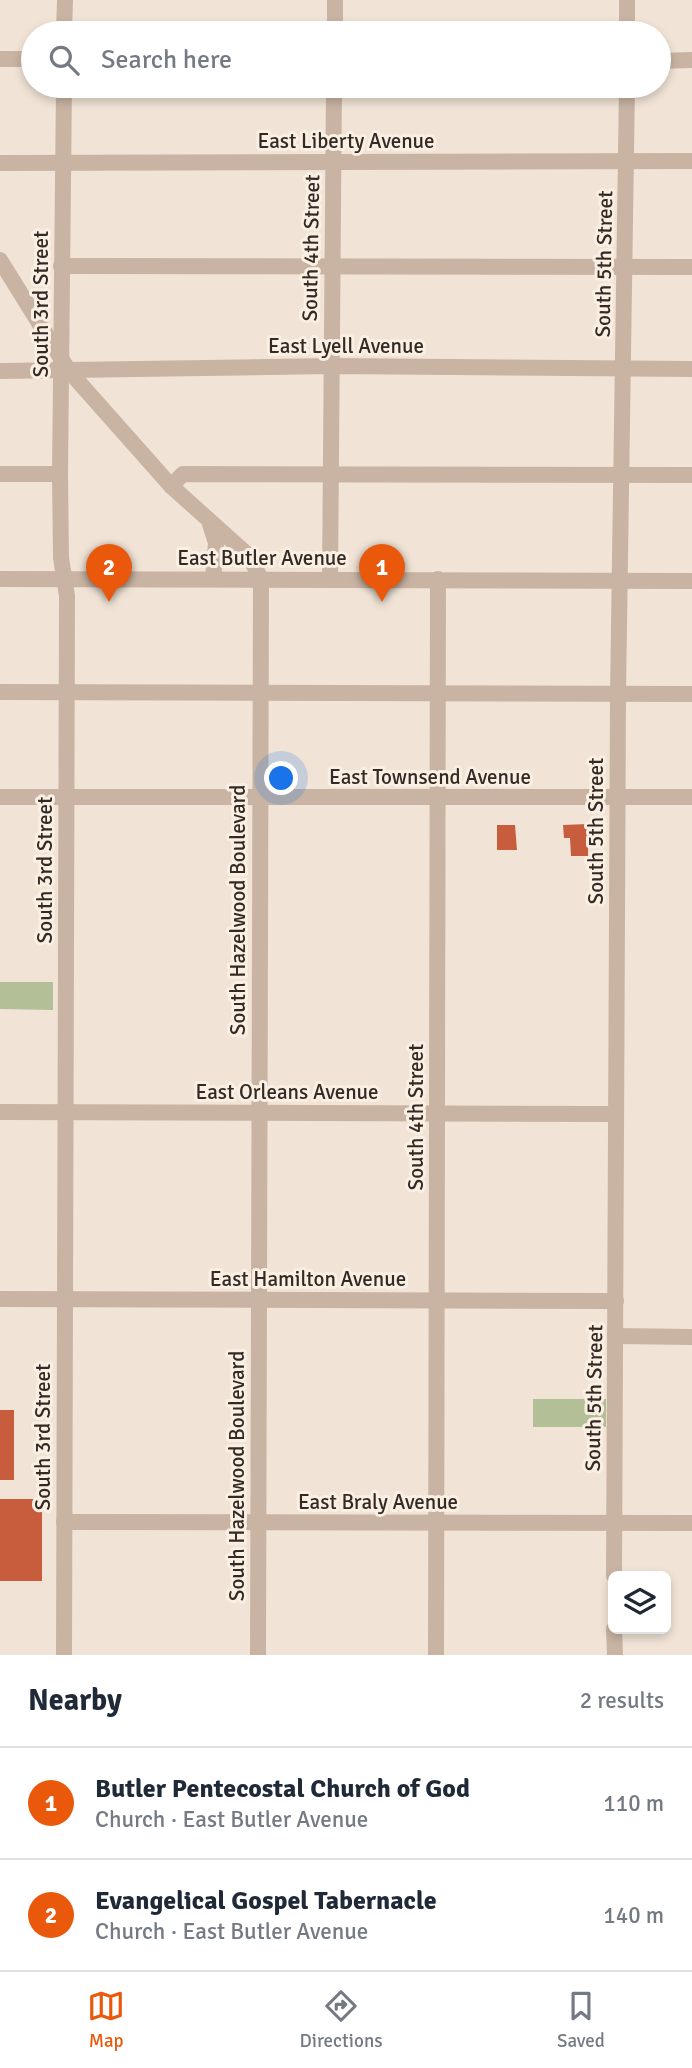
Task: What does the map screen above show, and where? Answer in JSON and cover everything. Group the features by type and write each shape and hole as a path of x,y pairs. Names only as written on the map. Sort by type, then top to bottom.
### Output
{"street":[{"path":"64,21 65,0"},
{"path":"335,0 335,21"},
{"path":"627,0 627,21"},
{"path":"0,59 21,59"},
{"path":"671,61 692,61"},
{"name":"South 3rd Street","path":"64,98 61,266 64,368 60,474 67,596 64,1655"},
{"name":"South 4th Street","path":"330,579 334,98"},
{"name":"South 5th Street","path":"614,1571 618,581 627,98"},
{"name":"East Liberty Avenue","path":"0,163 692,161"},
{"path":"1,263 64,368 171,486 249,556 261,579"},
{"path":"61,266 692,267"},
{"name":"East Lyell Avenue","path":"0,371 331,366 692,369"},
{"path":"0,474 60,474"},
{"path":"171,486 183,474 692,475"},
{"path":"209,522 216,543 213,579"},
{"name":"East Butler Avenue","path":"0,579 692,581"},
{"name":"South Hazelwood Boulevard","path":"258,1655 261,579"},
{"name":"South 4th Street","path":"436,1655 438,579"},
{"path":"0,692 692,694"},
{"name":"East Townsend Avenue","path":"0,797 692,797"},
{"name":"East Orleans Avenue","path":"0,1112 615,1114"},
{"name":"East Hamilton Avenue","path":"0,1300 616,1301"},
{"path":"616,1336 692,1337"},
{"name":"East Braly Avenue","path":"64,1522 692,1523"},
{"path":"614,1634 615,1655"}],"green space":[{"path":"0,982 53,982 53,1010 0,1009"},
{"path":"533,1399 606,1399 606,1427 533,1427"}],"building":[{"path":"588,824 588,856 571,856 570,838 564,838 563,825"},
{"path":"497,825 515,825 517,850 497,850"},
{"path":"0,1410 14,1410 14,1480 0,1480"},
{"path":"0,1499 42,1499 42,1581 0,1581"}],"place":[{"name":"Evangelical Gospel Tabernacle","path":"109,602"},
{"name":"Butler Pentecostal Church of God","path":"382,602"}]}
